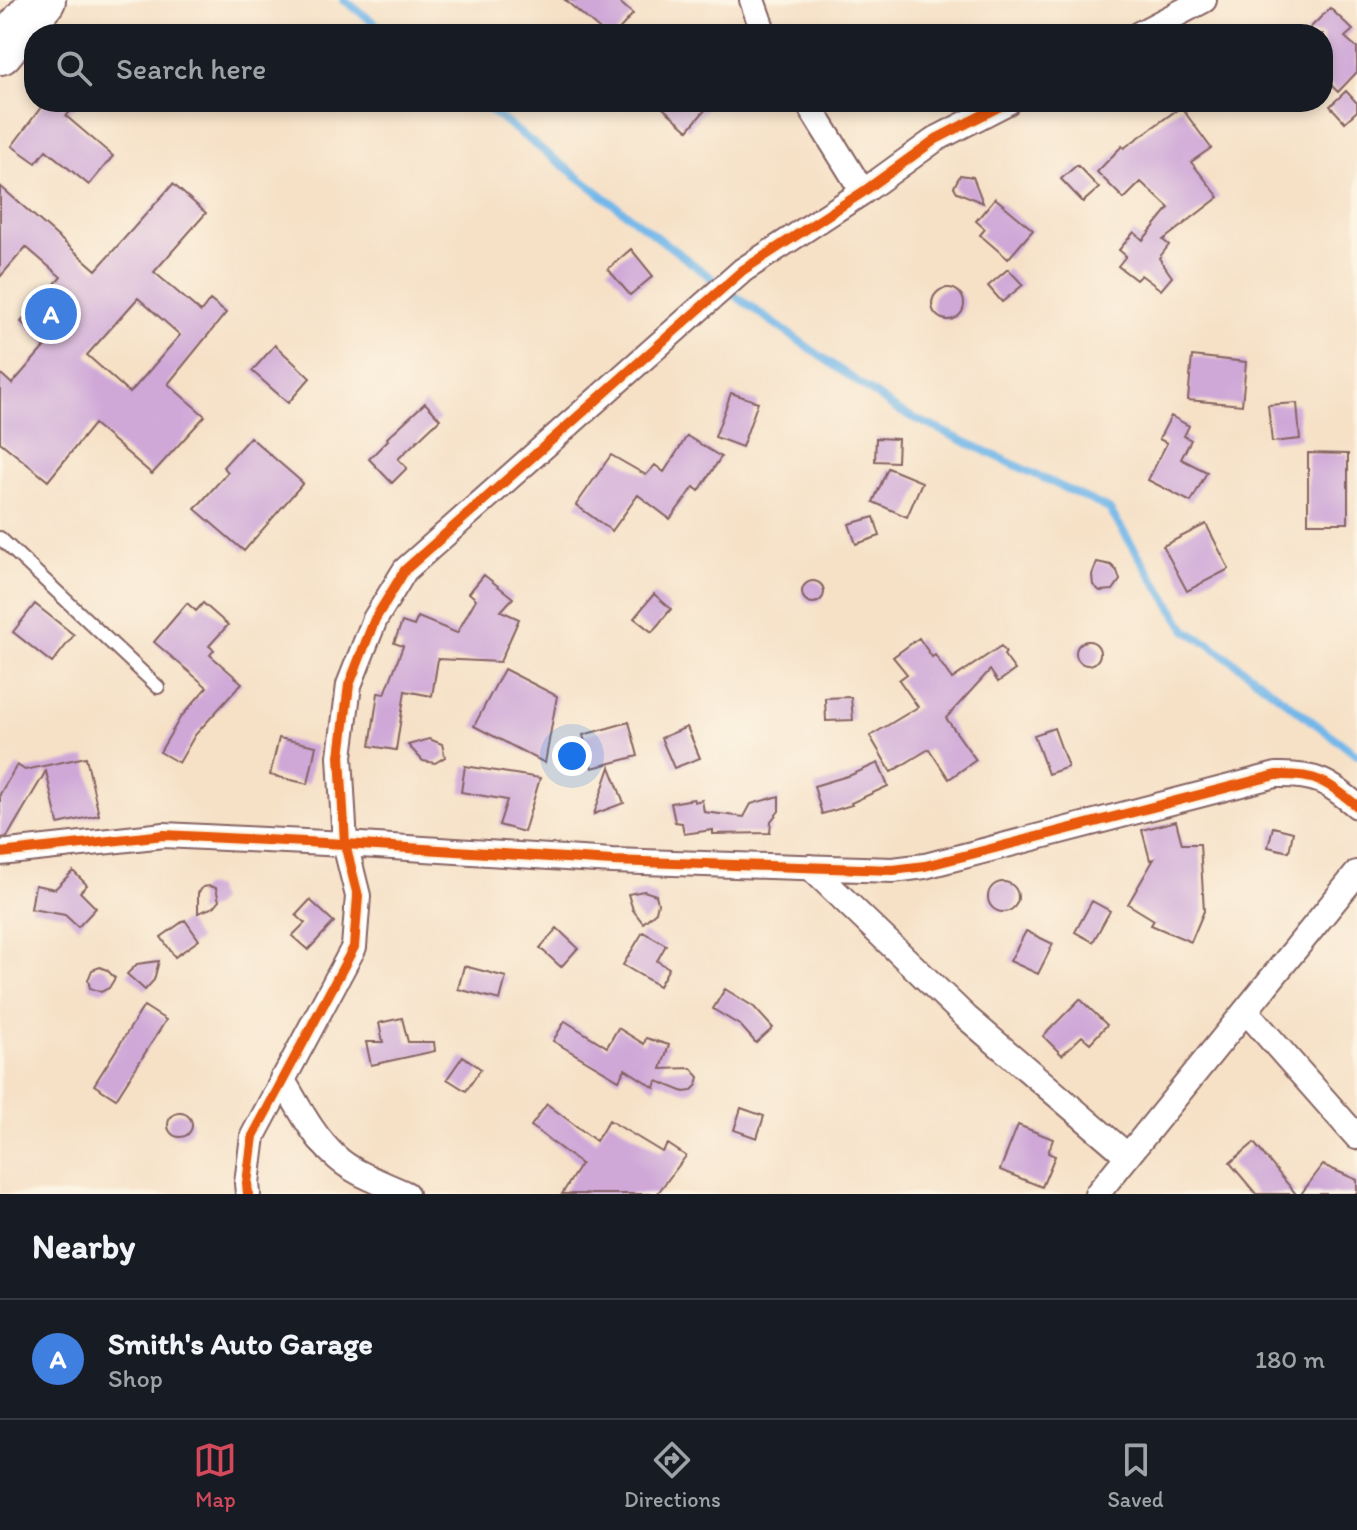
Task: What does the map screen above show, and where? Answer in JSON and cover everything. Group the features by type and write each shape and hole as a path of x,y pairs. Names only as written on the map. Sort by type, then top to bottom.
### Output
{"highway":[{"path":"0,52 43,0"}],"street":[{"path":"752,0 760,24"},
{"path":"1158,24 1204,0"},
{"path":"813,112 863,192"},
{"path":"248,1194 253,1136 354,947 358,896 345,844 340,756 349,685 375,619 405,570 743,270 863,192 936,139 989,112"},
{"path":"0,853 164,835 612,861 893,870 925,866 1276,775 1305,774 1332,786 1357,806"},
{"path":"810,867 966,1017 1128,1156"},
{"path":"1097,1194 1357,873"},
{"path":"1246,1011 1357,1137"},
{"path":"282,1079 316,1134 336,1157 356,1171 406,1194"}],"lane":[{"path":"0,538 158,687"}],"building":[{"path":"565,0 617,0 633,14 624,24 593,24"},
{"path":"1330,8 1353,30 1345,37 1357,48 1357,72 1338,92 1333,87 1333,24 1314,24"},
{"path":"1346,91 1357,103 1357,111 1345,122 1333,109 1333,103"},
{"path":"38,112 70,112 66,116 113,156 89,185 46,150 36,163 12,146"},
{"path":"667,112 703,112 688,130"},
{"path":"1174,112 1185,112 1211,148 1191,162 1219,197 1163,240 1169,245 1159,258 1172,277 1161,290 1141,275 1136,280 1118,266 1126,256 1119,250 1134,232 1143,240 1169,208 1141,182 1124,199 1097,172 1122,146 1124,148"},
{"path":"1077,165 1099,188 1083,202 1061,179"},
{"path":"960,175 973,177 983,203 957,192 954,187"},
{"path":"173,184 206,213 154,272 201,312 210,300 226,313 168,384 205,416 152,474 94,424 48,481 0,442 0,373 12,384 46,345 21,322 61,277 26,247 0,277 0,186 96,270","holes":["138,298 180,335 130,393 87,355"]},
{"path":"995,198 1033,230 1008,259 980,235 985,229 976,221"},
{"path":"631,249 653,276 630,295 608,269"},
{"path":"1008,269 1023,285 1002,302 988,286"},
{"path":"948,288 959,293 964,304 959,315 948,320 937,315 932,304 937,293"},
{"path":"275,345 310,378 288,403 252,371"},
{"path":"1192,356 1246,362 1242,405 1188,400"},
{"path":"731,393 758,402 742,447 715,437"},
{"path":"425,403 440,419 398,459 407,468 392,483 369,459"},
{"path":"1297,403 1300,439 1272,442 1268,405"},
{"path":"1171,416 1189,426 1184,436 1191,440 1181,459 1207,472 1191,502 1148,480 1167,443 1159,439"},
{"path":"687,436 721,457 699,491 694,487 670,519 638,495 612,531 576,505 611,455 646,475 655,465 664,472"},
{"path":"250,437 303,483 244,551 195,509 228,472 223,467"},
{"path":"876,438 898,439 897,462 875,461"},
{"path":"1308,453 1348,454 1348,523 1308,523"},
{"path":"888,468 922,482 907,517 873,502"},
{"path":"874,517 880,536 856,544 849,524"},
{"path":"1206,524 1229,569 1187,591 1163,546"},
{"path":"1097,562 1111,565 1117,571 1120,580 1113,590 1100,591 1093,585 1092,575"},
{"path":"484,575 513,598 501,611 519,619 500,662 438,659 432,696 405,691 396,750 370,746 378,693 385,694 403,646 394,643 402,622 414,626 418,617 457,633 476,599 469,593"},
{"path":"813,581 821,584 824,592 821,600 813,603 805,600 802,592 805,584"},
{"path":"654,594 671,609 652,632 634,618"},
{"path":"187,603 196,611 203,603 228,625 209,646 214,650 210,655 242,683 195,735 179,763 160,752 180,718 207,687 154,642"},
{"path":"35,604 74,635 52,663 13,632"},
{"path":"919,638 952,679 1001,646 1015,670 998,682 990,670 946,718 976,760 949,779 929,749 891,772 870,736 918,707 899,680 907,674 893,657"},
{"path":"1088,641 1099,648 1100,653 1093,664 1088,665 1077,658 1076,653 1083,642"},
{"path":"504,669 557,696 545,763 474,726"},
{"path":"851,697 853,720 826,721 825,698"},
{"path":"629,722 638,756 592,768 583,735"},
{"path":"687,727 700,758 674,768 661,738"},
{"path":"1054,728 1068,767 1048,774 1034,735"},
{"path":"279,738 316,746 308,784 270,775"},
{"path":"429,739 442,744 445,757 435,763 423,761 408,745"},
{"path":"86,757 99,815 58,824 46,771 7,837 0,838 0,794 17,765 25,770"},
{"path":"878,763 888,786 852,805 822,814 814,786"},
{"path":"465,766 540,778 524,832 499,825 507,800 461,792"},
{"path":"610,767 624,803 594,814"},
{"path":"779,796 779,811 771,821 770,833 713,834 713,830 684,834 682,823 675,822 671,803 702,800 704,812 744,817 751,804"},
{"path":"1176,821 1182,844 1200,844 1204,911 1191,942 1151,925 1154,920 1128,904 1154,859 1150,860 1142,830"},
{"path":"1273,827 1293,832 1289,852 1268,847"},
{"path":"73,871 87,885 80,892 96,908 78,927 65,915 31,909 35,885 55,889"},
{"path":"1003,882 1014,886 1018,897 1014,908 1003,912 992,908 988,897 992,886"},
{"path":"203,887 216,888 219,901 214,907 198,913 198,893"},
{"path":"644,891 656,895 658,903 656,912 643,923 633,910 628,894"},
{"path":"310,900 334,922 308,950 292,936 305,923 296,915"},
{"path":"1092,901 1110,911 1093,942 1075,932"},
{"path":"185,920 199,940 175,957 161,937"},
{"path":"557,928 578,948 561,967 540,948"},
{"path":"1026,931 1053,944 1038,974 1010,961"},
{"path":"643,932 666,945 657,961 669,968 659,986 623,965"},
{"path":"159,961 154,980 145,990 127,974 137,964"},
{"path":"464,966 506,977 500,1000 458,989"},
{"path":"100,967 115,978 109,988 101,992 90,988 88,980 92,970"},
{"path":"725,989 754,1007 773,1028 756,1043 741,1026 713,1009"},
{"path":"1080,999 1107,1025 1090,1043 1082,1036 1062,1055 1043,1036"},
{"path":"144,1006 166,1020 116,1099 94,1085"},
{"path":"402,1018 408,1042 434,1042 435,1051 371,1065 366,1042 383,1042 379,1023"},
{"path":"565,1021 607,1047 618,1028 644,1044 646,1038 669,1045 661,1069 691,1068 699,1077 697,1085 691,1091 684,1092 657,1081 655,1088 625,1069 619,1080 553,1041"},
{"path":"463,1056 481,1069 466,1091 447,1079"},
{"path":"547,1104 596,1141 609,1120 662,1152 668,1144 686,1156 657,1194 562,1194 581,1164 531,1126"},
{"path":"741,1108 764,1116 757,1138 734,1130"},
{"path":"180,1113 189,1116 192,1125 189,1134 180,1137 171,1134 168,1125 171,1116"},
{"path":"1018,1125 1053,1139 1048,1153 1055,1156 1042,1187 1000,1170"},
{"path":"1254,1143 1296,1194 1256,1194 1230,1163"},
{"path":"1323,1165 1357,1180 1357,1194 1301,1194"}],"waterway":[{"path":"344,0 376,24"},
{"path":"492,112 714,280"},
{"path":"734,295 897,410 1109,509 1187,631 1211,645 1357,755"}],"cycle path":[{"path":"248,1194 253,1136 354,947 358,896 345,844 340,756 349,685 375,619 405,570 743,270 863,192 936,139 989,112"},
{"path":"0,853 164,835 612,861 893,870 925,866 1276,775 1320,781 1357,806"}],"place":[{"name":"Smith's Auto Garage","path":"51,314"}]}
